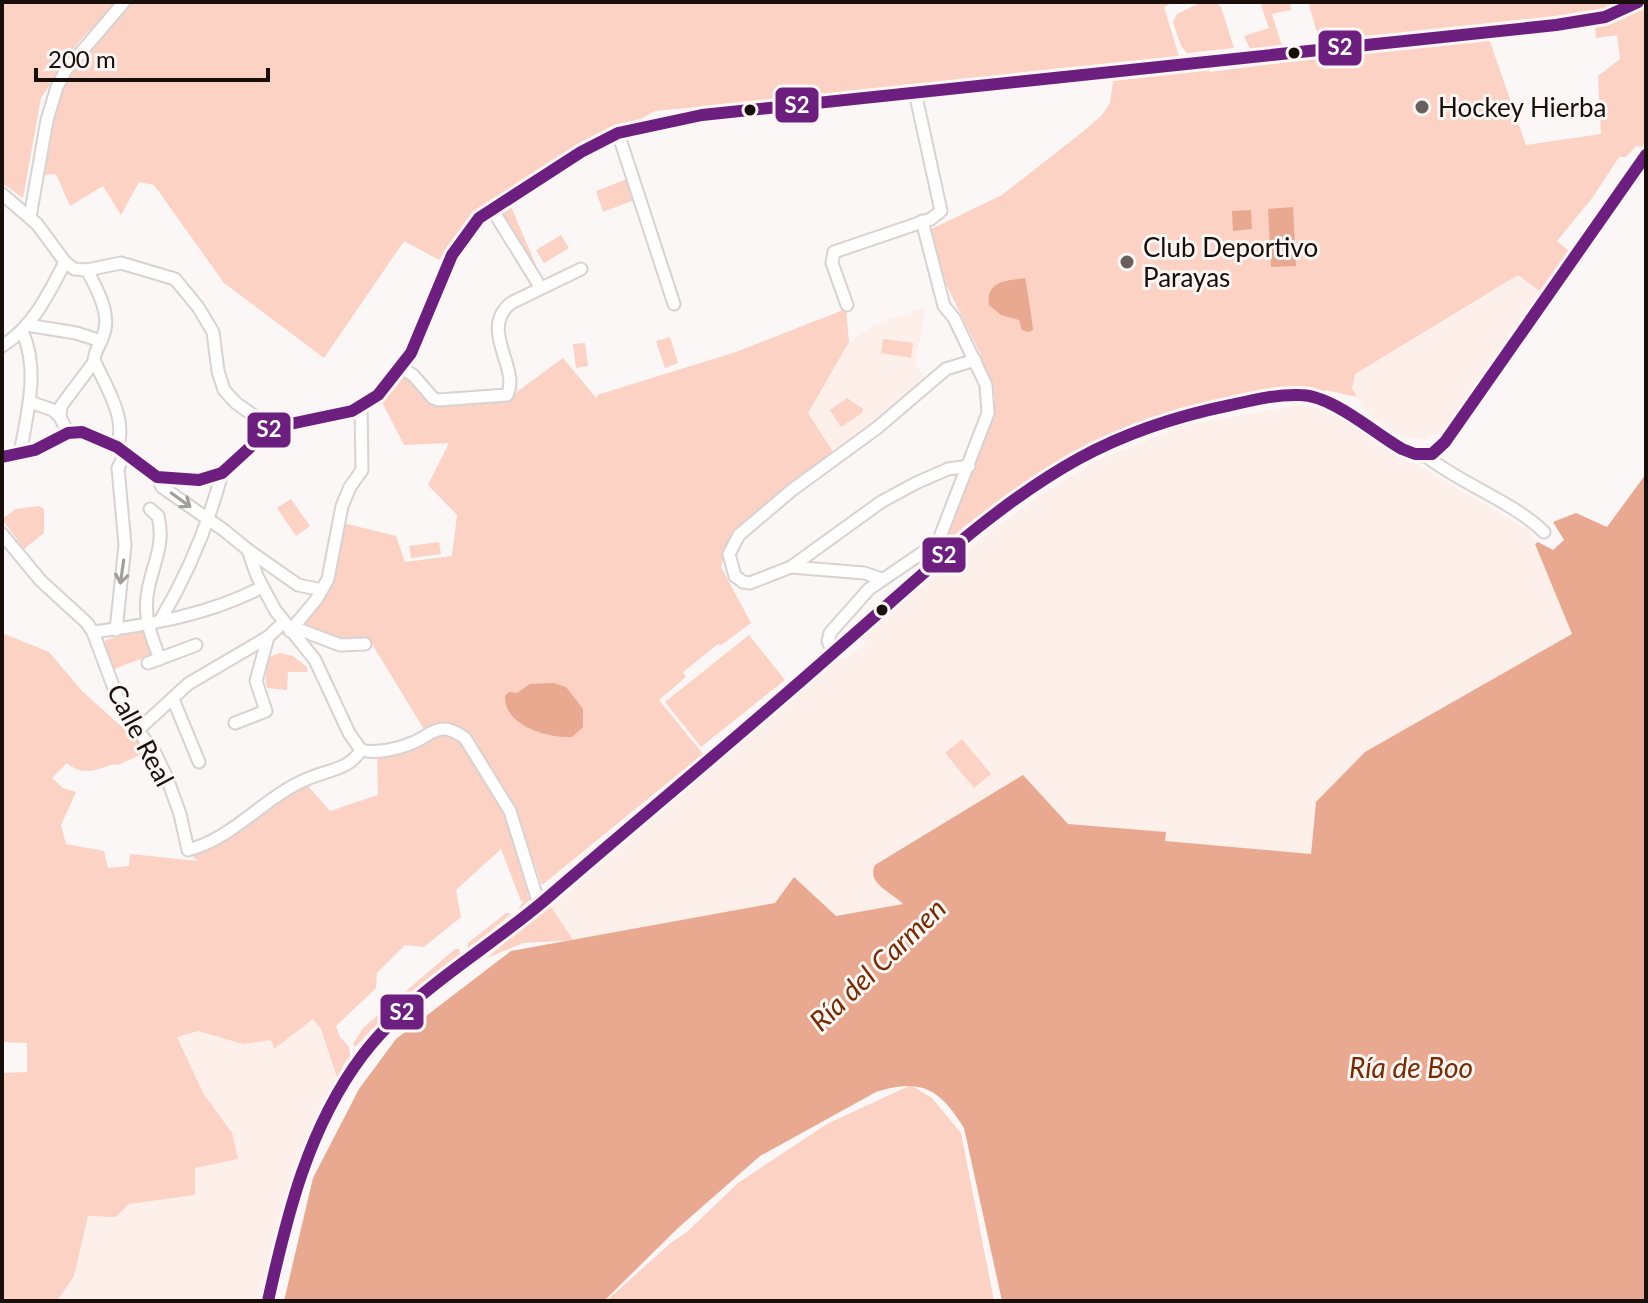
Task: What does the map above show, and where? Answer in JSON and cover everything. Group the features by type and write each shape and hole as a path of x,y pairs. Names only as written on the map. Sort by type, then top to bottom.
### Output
{"street":[{"path":"30,217 51,102 66,70 124,2"},
{"path":"157,477 199,480 222,473 271,428 342,415 378,395 401,368 417,342 452,255 470,228 492,209 581,152 618,133 702,115 1556,25 1605,17 1638,2"},
{"path":"847,305 832,263 834,252 938,215 940,206 915,92"},
{"path":"618,133 674,304"},
{"path":"1426,456 1433,454 1445,442 1646,155"},
{"path":"2,194 7,203 30,217 45,232 65,262 74,269 87,270 104,264 121,263 175,279 213,332 224,390 236,403 271,428"},
{"path":"492,209 541,288"},
{"path":"833,653 828,641 830,633 869,589 938,542 984,428 989,406 986,385 975,360 954,318 944,306 922,221"},
{"path":"2,346 24,328 65,262"},
{"path":"401,368 413,375 438,400 507,395 510,386 499,335 502,314 511,303 581,269"},
{"path":"60,417 63,401 94,362 105,329 105,313 87,270"},
{"path":"24,328 76,333 101,341"},
{"path":"20,454 30,402 31,364 24,328"},
{"path":"969,466 935,474 881,502 791,567 747,583 733,572 729,554 739,535 792,490 877,428 946,369 975,360"},
{"path":"94,362 117,414 121,451 118,468 125,545 116,630"},
{"path":"268,1301 296,1184 307,1154 352,1069 393,1021 539,904 904,591 1014,503 1079,460 1117,439 1158,423 1212,408 1309,395 1350,415 1400,447 1426,456 1470,486 1533,521 1544,532"},
{"path":"30,402 53,410 68,433"},
{"path":"138,730 188,684 289,627 322,590 328,579 342,506 362,470 361,405"},
{"path":"2,457 35,450 68,433 93,435 157,477 162,487 298,585 322,590"},
{"path":"161,619 197,552 210,520 222,473"},
{"path":"150,509 158,516 160,538 147,596 147,623 154,661 196,645"},
{"name":"Calle Real","path":"2,534 41,581 93,632 122,710 155,753 167,778 188,850 223,835 278,794 307,779 348,765 361,750"},
{"path":"248,550 262,587 315,660 349,733 361,750 375,752 398,747 437,729 465,738 510,811 539,904"},
{"path":"791,567 864,573 882,579"},
{"path":"93,632 194,614 222,606 262,587"},
{"path":"289,627 340,645 365,644"},
{"path":"235,723 266,711 256,681 268,637"},
{"path":"173,699 199,762"}],"shaded area":[{"path":"2,2 116,2 77,44 41,98 23,198 2,183"},
{"path":"130,2 1173,2 1164,7 1180,60 655,111 471,214 439,260 404,241 324,358 224,283 154,185 139,182 121,215 103,186 70,206 56,174 43,175 54,104 63,86"},
{"path":"1202,2 1216,2 1221,7 1234,48 1187,53 1181,46 1173,22 1177,14"},
{"path":"1260,2 1290,2 1291,10 1272,14 1282,46 1251,51 1244,36 1269,28"},
{"path":"1308,2 1618,2 1594,13 1321,46"},
{"name":"Club Deportivo Parayas","path":"1646,6 1646,140 1642,147 1636,146 1626,157 1619,157 1593,197 1557,241 1569,251 1540,291 1518,275 1355,374 1352,388 1357,397 1306,387 1286,388 1175,410 1122,429 1041,475 940,551 981,445 995,399 980,353 940,272 927,231 1002,195 1085,130 1110,103 1113,81 1489,39 1526,145 1601,134 1598,76 1620,59 1617,35 1596,38 1595,27 1614,23"},
{"path":"627,179 634,200 603,212 596,191"},
{"path":"510,204 543,282 498,212"},
{"path":"561,235 569,248 544,263 536,250"},
{"path":"1519,275 1540,291 1441,433 1422,439 1407,438 1383,426 1362,408 1352,388 1355,374"},
{"path":"923,308 925,315 915,363 926,381 835,455 808,413 828,376 850,342 875,324"},
{"path":"846,309 849,342 808,413 835,455 729,538 721,567 751,623 683,672 686,677 659,700 703,754 542,885 517,815 497,778 467,734 425,731 372,644 300,628 330,591 343,523 396,536 405,562 452,556 457,515 428,485 449,443 404,445 381,400 404,377 433,402 506,400 563,358 597,399 597,395 736,352"},
{"path":"670,337 678,363 665,368 656,341"},
{"path":"883,339 913,343 911,358 881,353"},
{"path":"585,343 588,366 576,368 573,344"},
{"path":"847,398 863,409 862,413 841,427 830,410"},
{"path":"1303,404 1344,421 1530,531 1572,634 1365,752 1316,802 1311,854 1165,841 1165,832 1068,824 905,904 835,916 775,903 573,940 549,904 835,658 847,659 865,644 865,634 941,570 1037,497 1094,462 1182,426"},
{"path":"291,499 310,526 296,536 277,508"},
{"path":"39,506 44,509 44,533 24,549 2,519 16,509"},
{"path":"439,542 441,554 411,558 409,546"},
{"path":"144,629 154,654 114,669 104,645 105,640"},
{"path":"2,633 49,652 83,692 149,751 118,765 90,771 79,770 67,763 52,778 63,788 76,792 61,825 66,844 104,851 108,868 129,866 130,854 198,861 191,855 274,800 307,785 330,811 378,795 377,755 441,734 466,745 505,813 531,890 527,895 531,899 518,910 524,900 521,901 501,849 456,890 461,917 424,947 405,945 377,973 376,988 336,1026 349,1047 350,1056 338,1080 321,1029 313,1019 274,1049 271,1040 243,1044 198,1031 177,1037 203,1093 232,1133 238,1159 195,1168 195,1195 129,1204 116,1217 88,1216 74,1276 57,1301 2,1301 3,1073 27,1072 27,1043 3,1042 2,1038"},
{"path":"749,635 785,680 701,747 665,702"},
{"path":"280,653 293,656 307,667 307,672 288,672 287,690 267,688 266,684 270,657"},
{"path":"962,739 991,774 974,788 945,753"},
{"path":"549,904 573,940 523,943 487,958"},
{"path":"506,913 511,914 468,950 468,943"},
{"path":"455,949 459,949 461,956 372,1029 355,1047 353,1044 363,1028"},
{"path":"313,1018 321,1029 343,1094 306,1170 274,1301 57,1301 74,1276 88,1216 116,1217 129,1204 194,1195 195,1168 232,1133 203,1093 177,1037 198,1031 243,1044 271,1040 274,1048"},
{"path":"911,1085 932,1098 961,1133 994,1301 606,1301 687,1232 738,1183 827,1124"}],"water":[{"path":"1293,207 1296,266 1271,267 1268,209"},
{"path":"1251,210 1252,229 1233,231 1232,211"},
{"path":"1025,278 1033,330 1029,332 1022,330 1019,320 1001,315 989,305 991,291 998,284"},
{"name":"Ría de Boo","path":"1646,474 1646,1301 1002,1301 964,1128 937,1095 905,1086 876,1092 760,1156 678,1228 604,1301 284,1301 313,1178 359,1089 396,1039 511,951 775,903 794,877 836,916 903,904 877,883 873,872 875,865 1023,775 1068,824 1166,832 1165,841 1311,854 1316,802 1365,752 1572,634 1535,544 1538,542 1553,550 1564,540 1553,522 1576,513 1607,527"},
{"path":"554,683 566,687 583,709 583,727 572,737 529,728 512,715 507,706 505,696 509,692 517,693 530,684"}],"transit line":[{"name":"S2","path":"2,457 35,450 68,433 82,432 117,447 157,477 199,480 222,473 271,428 352,411 378,395 411,353 452,255 479,218 581,152 618,133 702,115 1556,25 1605,17 1638,2"},
{"name":"S2","path":"268,1301 292,1205 314,1142 343,1084 381,1033 425,992 545,900 982,524 1045,479 1096,449 1172,420 1274,396 1300,395 1326,401 1402,449 1415,454 1432,454 1445,442 1646,155"}],"place":[{"name":"Hockey Hierba","path":"1422,107"},
{"name":"Club Deportivo Parayas","path":"1127,262"}],"water label":[{"name":"Ría del Carmen","path":"877,964"}]}
